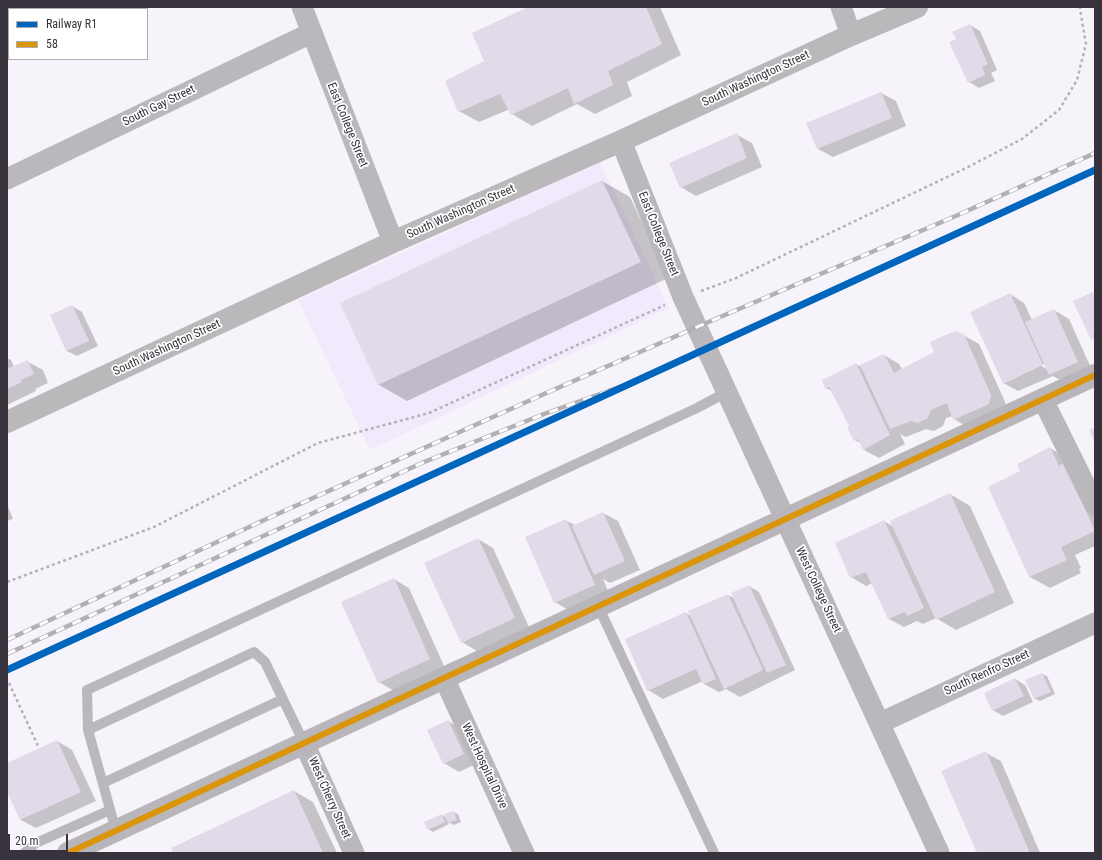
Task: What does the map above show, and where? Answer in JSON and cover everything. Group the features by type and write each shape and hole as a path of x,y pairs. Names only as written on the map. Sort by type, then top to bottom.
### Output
{"highway":[{"path":"68,853 1095,375"}],"street":[{"name":"East College Street","path":"302,7 394,242"},
{"path":"841,7 851,35"},
{"name":"South Washington Street","path":"7,422 394,242 620,141 851,35 917,7"},
{"name":"South Gay Street","path":"7,178 311,33"},
{"name":"East College Street","path":"620,141 683,297 697,327"},
{"name":"West College Street","path":"697,327 939,853"},
{"path":"1043,400 1095,505"},
{"name":"South Renfro Street","path":"880,724 1095,623"},
{"name":"West Hospital Drive","path":"444,678 524,853"},
{"name":"West Cherry Street","path":"304,743 354,853"}],"lane":[{"path":"116,831 88,730 87,690 682,415 728,392"},
{"path":"598,606 714,853"},
{"path":"88,730 254,652 265,662 304,743"},
{"path":"102,783 283,699"},
{"path":"24,853 36,843 110,810"}],"path":[{"path":"7,582 154,527 318,443 429,413 683,297 736,278 966,168 1022,139 1059,110 1077,80 1086,44 1080,7"},
{"path":"9,684 39,748"}],"shaded area":[{"path":"600,162 669,308 370,450 298,300"}],"building":[{"path":"528,7 646,7 662,44 608,71 613,85 574,104 568,88 511,115 500,94 458,112 445,81 484,61 472,33"},
{"path":"970,24 988,64 982,67 985,75 968,83 949,42 956,39 952,32"},
{"path":"881,92 892,118 817,149 806,123"},
{"path":"737,133 747,158 680,188 669,163"},
{"path":"602,180 641,262 378,385 340,303"},
{"path":"1095,291 1095,344 1093,339 1091,340 1073,301"},
{"path":"1010,293 1043,365 1003,384 970,312"},
{"path":"72,305 89,341 66,351 50,315"},
{"path":"1054,309 1078,362 1049,375 1025,322"},
{"path":"955,331 964,334 991,395 989,404 953,420 947,403 931,410 928,418 918,423 911,421 890,429 860,365 884,354 894,373 934,352 930,342"},
{"path":"28,360 34,374 7,389 7,369"},
{"path":"856,363 890,435 863,450 858,439 854,441 847,427 849,426 829,387 825,389 822,380"},
{"path":"1095,427 1095,443 1089,430"},
{"path":"1050,447 1059,466 1064,463 1095,531 1061,547 1067,560 1029,577 988,487 1020,471 1017,464"},
{"path":"950,493 995,592 936,620 890,521"},
{"path":"603,512 625,561 594,575 572,526"},
{"path":"566,519 595,585 554,603 525,537"},
{"path":"884,520 924,608 907,616 905,612 888,619 866,572 850,578 835,543"},
{"path":"478,538 515,618 461,643 424,563"},
{"path":"394,578 430,659 378,683 341,602"},
{"path":"749,585 786,665 767,673 731,593"},
{"path":"728,594 763,670 724,689 688,611"},
{"path":"686,612 716,679 703,684 696,669 647,691 625,639"},
{"path":"1042,673 1051,692 1034,699 1025,680"},
{"path":"1015,678 1024,696 992,711 984,693"},
{"path":"448,720 464,754 443,764 427,730"},
{"path":"57,740 81,792 20,820 7,792 7,763"},
{"path":"986,751 1030,853 977,853 941,771"},
{"path":"294,790 323,853 173,853 171,848"},
{"path":"453,811 457,820 448,823 444,814"},
{"path":"442,814 445,822 427,830 424,822"}],"railway":[{"path":"7,640 262,521 544,394 958,215 1095,153"},
{"path":"7,654 424,462 544,414 639,380"}],"rail line":[{"name":"R1","path":"7,670 1095,170"}],"transit line":[{"name":"58","path":"68,853 1095,375"}]}
